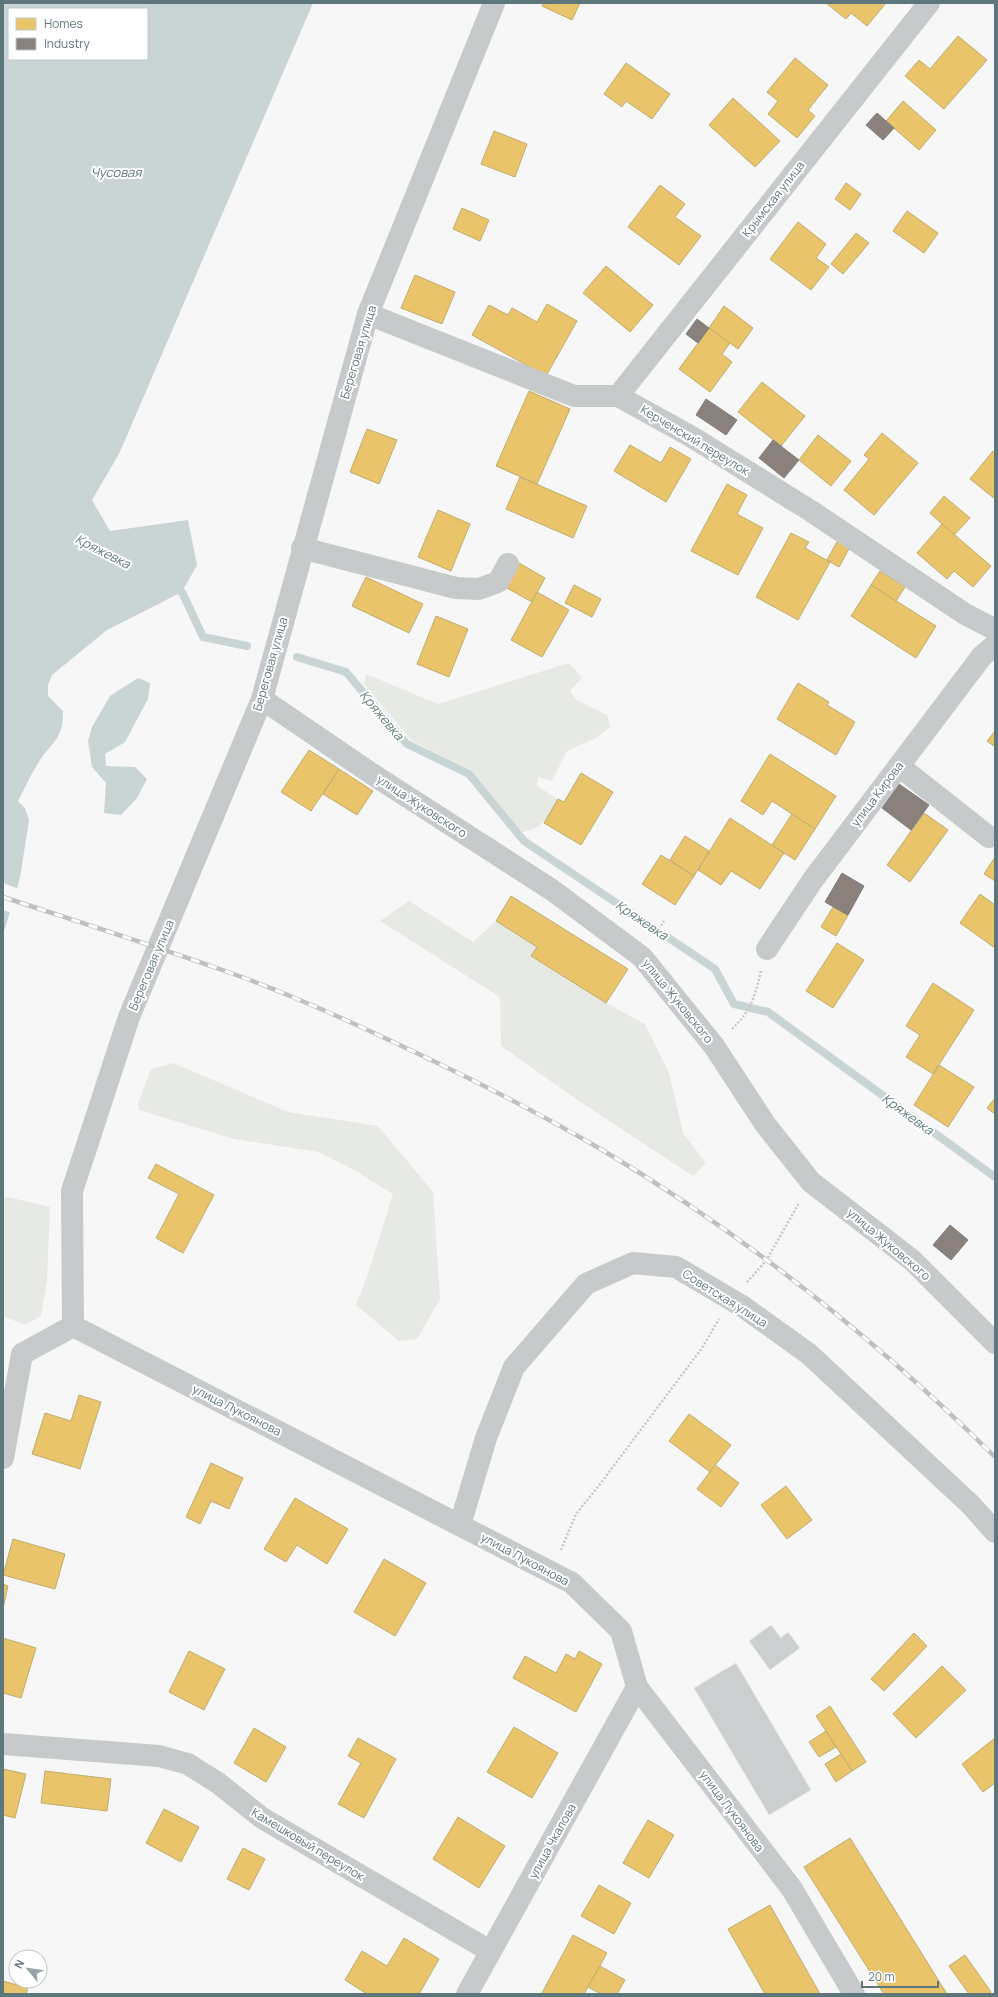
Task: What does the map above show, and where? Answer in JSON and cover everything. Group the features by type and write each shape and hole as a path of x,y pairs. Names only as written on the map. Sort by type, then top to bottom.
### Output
{"street":[{"name":"Береговая улица","path":"73,1326 72,1192 130,1017 262,699 302,548 368,314 494,3"},
{"name":"Крымская улица","path":"618,396 929,3"},
{"name":"Керченский переулок","path":"368,314 574,396 618,396 692,437 811,511 965,614 990,627 995,627"},
{"path":"302,548 456,588 479,589 498,582 508,564"},
{"name":"улица Кирова","path":"767,949 812,881 898,766 982,656 995,645"},
{"name":"улица Жуковского","path":"262,699 372,774 552,890 642,957 714,1046 765,1124 812,1182 912,1260 995,1343"},
{"path":"898,766 989,837"},
{"name":"Советская улица","path":"460,1525 486,1438 514,1367 586,1284 633,1263 676,1268 731,1300 808,1354 971,1505 995,1532"},
{"path":"3,1458 22,1354 73,1326"},
{"name":"улица Лукоянова","path":"73,1326 572,1583 621,1631 638,1688 792,1889 854,1994"},
{"name":"улица Чкалова","path":"467,1994 638,1688"},
{"name":"Камешковый переулок","path":"3,1744 159,1756 188,1764 218,1783 262,1818 490,1951"}],"path":[{"path":"653,939 664,921"},
{"path":"744,1017 754,998"},
{"path":"766,1261 812,1182"},
{"path":"551,1572 576,1514 702,1348 731,1300"}],"shaded area":[{"path":"569,663 582,678 570,691 576,700 607,715 610,727 596,738 567,751 552,781 538,777 537,786 558,799 548,816 541,824 530,830 522,832 470,770 412,741 364,684 366,674 438,704"},
{"path":"409,901 473,942 496,921 537,947 531,956 606,1003 645,1024 669,1073 683,1133 706,1163 693,1176 579,1101 501,1046 500,997 380,921"},
{"path":"173,1063 288,1112 378,1126 433,1192 440,1299 417,1339 399,1341 356,1305 367,1277 393,1194 351,1168 319,1152 234,1139 139,1110 138,1103 151,1069"},
{"path":"8,1197 50,1207 47,1281 41,1316 25,1325 3,1316 3,1199"}],"water":[{"name":"Чусовая","path":"3,3 313,3 119,454 92,500 110,531 188,520 197,565 182,592 107,630 52,675 48,685 48,696 63,711 62,726 58,737 42,757 18,801 25,808 29,820 20,878 3,935"},
{"path":"138,678 150,683 148,699 125,742 105,754 106,766 135,767 147,779 137,798 121,815 104,813 106,783 92,767 88,741 92,727 110,696"}],"pier":[{"path":"3,883 19,889 12,913 3,910"}],"building: Homes":[{"path":"543,3 580,3 572,20 542,6"},
{"path":"826,3 886,3 867,26 851,13 846,19"},
{"path":"958,36 987,60 944,109 905,76 919,60 930,69"},
{"path":"795,58 828,85 808,110 815,116 797,138 768,114 778,101 767,92"},
{"path":"626,63 670,94 652,119 626,101 622,107 604,94"},
{"path":"733,98 780,141 755,167 709,125"},
{"path":"903,101 936,130 919,150 886,121"},
{"path":"494,131 527,144 515,177 481,164"},
{"path":"846,183 861,194 850,210 835,199"},
{"path":"660,185 685,204 675,217 701,236 679,265 628,227"},
{"path":"462,208 489,220 480,241 453,229"},
{"path":"907,211 938,233 924,253 893,231"},
{"path":"798,222 826,244 816,258 829,267 811,290 770,259"},
{"path":"856,233 869,243 843,274 831,264"},
{"path":"606,266 653,305 630,332 583,293"},
{"path":"415,275 455,292 442,324 401,308"},
{"path":"547,304 577,321 546,376 472,335 489,305 508,315 512,308 537,322"},
{"path":"724,306 753,328 738,349 709,328"},
{"path":"709,328 730,343 722,354 732,362 710,392 679,369"},
{"path":"762,382 805,416 781,446 738,412"},
{"path":"529,391 570,409 537,484 496,466"},
{"path":"367,429 397,440 379,484 350,472"},
{"path":"882,433 918,463 874,515 844,490 869,459 864,455"},
{"path":"818,435 851,461 831,486 799,460"},
{"path":"630,445 661,463 670,447 691,459 666,502 614,471"},
{"path":"993,451 995,453 995,499 970,479"},
{"path":"520,477 587,506 573,538 506,509"},
{"path":"727,484 747,495 737,514 763,528 738,575 691,551"},
{"path":"944,496 970,518 954,535 930,513"},
{"path":"438,510 470,524 451,571 418,557"},
{"path":"942,524 991,566 973,587 954,571 947,579 917,553"},
{"path":"791,533 809,542 805,548 830,562 798,620 756,597"},
{"path":"838,540 850,547 839,567 827,560"},
{"path":"519,563 545,578 532,602 505,587"},
{"path":"880,571 905,587 896,601 871,585"},
{"path":"366,577 423,604 409,633 352,606"},
{"path":"574,585 601,599 592,617 565,603"},
{"path":"871,585 936,626 916,658 851,616"},
{"path":"537,592 569,610 542,657 511,640"},
{"path":"436,616 468,629 449,677 417,664"},
{"path":"798,683 829,702 827,705 855,722 836,755 777,719"},
{"path":"995,731 995,747 987,741"},
{"path":"309,750 339,769 311,811 281,792"},
{"path":"770,754 836,796 815,829 772,801 763,815 741,801"},
{"path":"339,769 373,791 357,815 323,794"},
{"path":"581,773 613,792 581,845 544,823 558,799 564,802"},
{"path":"924,813 948,830 910,882 887,865"},
{"path":"792,814 815,829 795,860 772,845"},
{"path":"730,818 784,853 760,889 731,871 721,885 698,870"},
{"path":"685,836 709,851 694,876 670,860"},
{"path":"661,855 694,876 675,905 642,884"},
{"path":"995,857 995,881 984,874"},
{"path":"980,894 995,905 995,948 960,923"},
{"path":"511,896 628,969 606,1003 531,956 537,947 496,921"},
{"path":"833,907 848,915 836,936 821,927"},
{"path":"837,943 864,960 833,1008 806,991"},
{"path":"933,983 974,1010 933,1074 906,1057 920,1035 906,1026"},
{"path":"939,1065 974,1087 948,1127 914,1105"},
{"path":"995,1098 995,1114 987,1108"},
{"path":"156,1164 214,1195 183,1253 156,1238 179,1194 148,1178"},
{"path":"79,1395 101,1402 80,1469 32,1454 45,1413 71,1421"},
{"path":"689,1414 731,1445 710,1472 669,1441"},
{"path":"211,1463 243,1478 229,1509 211,1501 200,1524 186,1517"},
{"path":"715,1465 739,1483 721,1507 697,1489"},
{"path":"786,1486 812,1520 787,1539 761,1505"},
{"path":"295,1498 348,1529 327,1564 297,1545 286,1562 264,1549"},
{"path":"13,1539 65,1554 55,1589 3,1575"},
{"path":"384,1559 426,1583 395,1636 354,1612"},
{"path":"3,1584 8,1586 3,1608"},
{"path":"914,1633 927,1646 884,1691 871,1679"},
{"path":"3,1638 36,1648 21,1698 3,1693"},
{"path":"189,1651 225,1669 204,1710 169,1692"},
{"path":"579,1651 602,1664 576,1712 513,1678 525,1656 556,1673 566,1654 575,1659"},
{"path":"942,1666 966,1690 916,1738 893,1714"},
{"path":"830,1706 866,1762 852,1771 816,1716"},
{"path":"514,1727 558,1753 532,1798 487,1772"},
{"path":"254,1728 286,1747 266,1782 234,1763"},
{"path":"826,1731 836,1747 819,1757 809,1742"},
{"path":"358,1738 396,1759 364,1818 338,1804 361,1763 348,1756"},
{"path":"995,1738 995,1783 983,1792 962,1764"},
{"path":"841,1754 852,1771 836,1782 825,1764"},
{"path":"3,1769 26,1774 15,1818 3,1815"},
{"path":"45,1771 111,1779 107,1811 41,1803"},
{"path":"164,1809 199,1827 181,1862 146,1843"},
{"path":"458,1817 505,1846 479,1888 433,1859"},
{"path":"648,1820 674,1835 649,1878 623,1863"},
{"path":"850,1838 947,1994 884,1994 804,1867"},
{"path":"243,1848 265,1859 249,1890 227,1879"},
{"path":"599,1885 631,1903 614,1934 581,1916"},
{"path":"770,1905 820,1994 765,1994 728,1929"},
{"path":"573,1935 607,1953 584,1994 542,1993"},
{"path":"404,1938 439,1959 419,1994 367,1994 345,1980 362,1951 387,1966"},
{"path":"965,1955 991,1992 989,1994 969,1994 949,1966"},
{"path":"600,1966 625,1980 617,1994 601,1994 588,1987"},
{"path":"3,1981 8,1982 8,1989 28,1989 26,1994 3,1994"}],"building: Industry":[{"path":"877,113 894,128 883,140 866,125"},
{"path":"697,319 709,328 698,343 686,334"},
{"path":"706,399 737,420 726,435 696,415"},
{"path":"773,440 799,460 784,478 759,458"},
{"path":"899,784 929,805 911,830 882,808"},
{"path":"842,873 864,886 848,915 825,902"},
{"path":"950,1225 968,1240 951,1260 933,1245"}],"building: Other":[{"path":"771,1625 781,1638 788,1632 800,1648 770,1670 749,1641"},
{"path":"736,1663 811,1790 769,1815 694,1688"}],"waterway":[{"name":"Кряжевка","path":"173,587 182,592 203,637 247,646"},
{"name":"Кряжевка","path":"297,657 346,672 407,744 469,774 524,841 715,969 734,1004 768,1012 995,1177"}],"railway":[{"path":"3,897 239,976 286,994 448,1068 516,1102 582,1138 709,1218 809,1292 905,1372 995,1457"}]}
